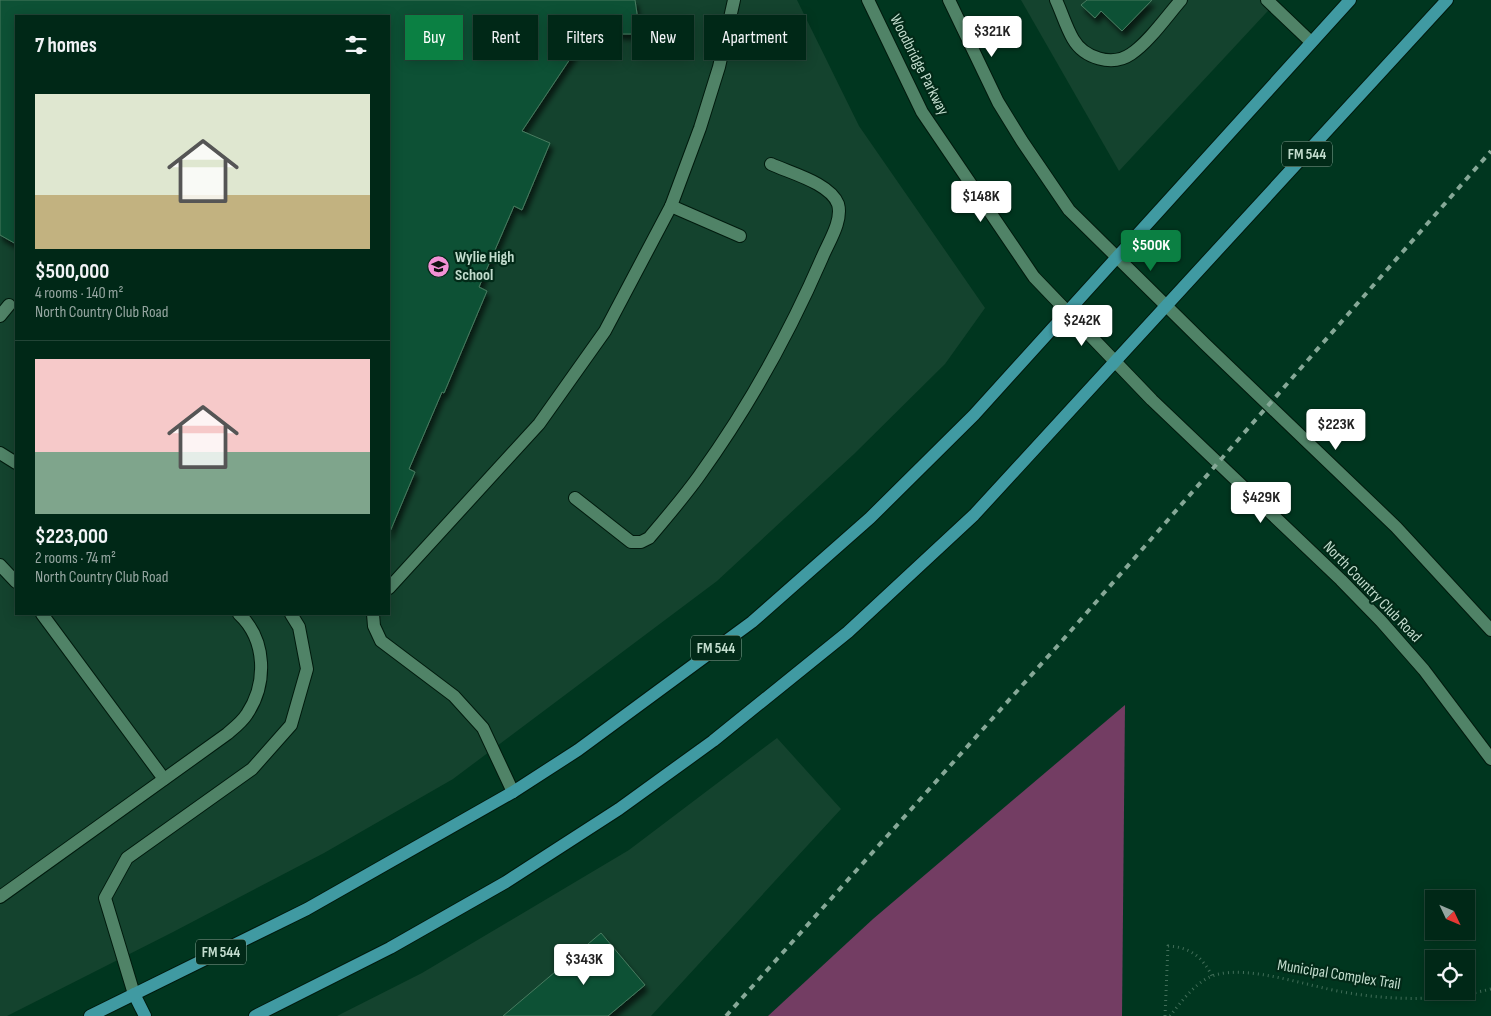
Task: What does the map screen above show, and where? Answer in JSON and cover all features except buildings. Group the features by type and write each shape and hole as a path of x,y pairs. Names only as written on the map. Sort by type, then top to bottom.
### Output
{"main road":[{"path":"390,587 539,424 605,331 671,206 703,119 719,66 734,0"},
{"name":"Woodbridge Parkway","path":"868,0 922,112 1034,277 1066,313"},
{"path":"949,0 998,102 1022,141 1070,210 1167,307 1396,527 1491,630"},
{"path":"1056,0 1073,39 1079,47 1095,58 1114,60 1130,55 1182,0"},
{"path":"1267,0 1311,42"},
{"name":"FM 544","path":"90,1016 308,909 513,792 578,750 752,622 870,518 974,415 1350,0"},
{"name":"FM 544","path":"255,1016 390,948 506,882 619,809 713,741 848,632 974,515 1117,362 1447,0"},
{"path":"575,498 631,542 641,542 649,538 698,477 772,360 837,223 839,209 834,196 823,187 771,164"},
{"path":"671,206 740,236"},
{"path":"0,316 9,306"},
{"name":"North Country Club Road","path":"1066,313 1117,362 1152,400 1342,580 1381,621 1424,670 1491,760"},
{"path":"0,453 15,462"},
{"path":"0,565 15,581"},
{"path":"43,615 164,779"},
{"path":"0,897 227,734 246,716 258,694 262,668 258,643 246,620 240,615"},
{"path":"145,1016 134,994 105,898 127,858 252,769 291,725 307,669 299,627 292,615"},
{"path":"373,615 374,626 381,641 454,696 483,728 513,792"}],"path":[{"path":"1165,1016 1168,946 1187,948 1202,960 1212,976 1190,993 1170,1016"},
{"name":"Municipal Complex Trail","path":"1212,976 1256,975 1340,992 1405,999 1454,996 1491,989"}],"shaded area":[{"path":"0,0 797,0 804,15 704,15 704,60 806,60 806,18 859,126 985,308 945,364 854,454 717,581 453,779 324,853 7,1016 0,1016"},
{"path":"1021,0 1278,0 1119,171"},
{"path":"1125,705 1122,1016 768,1016 873,919"},
{"path":"777,738 841,809 651,1016 337,1016 422,973 629,850"}],"railway":[{"path":"726,1016 1061,642 1491,151"}],"place":[{"name":"Wylie High School","path":"439,266"}]}
